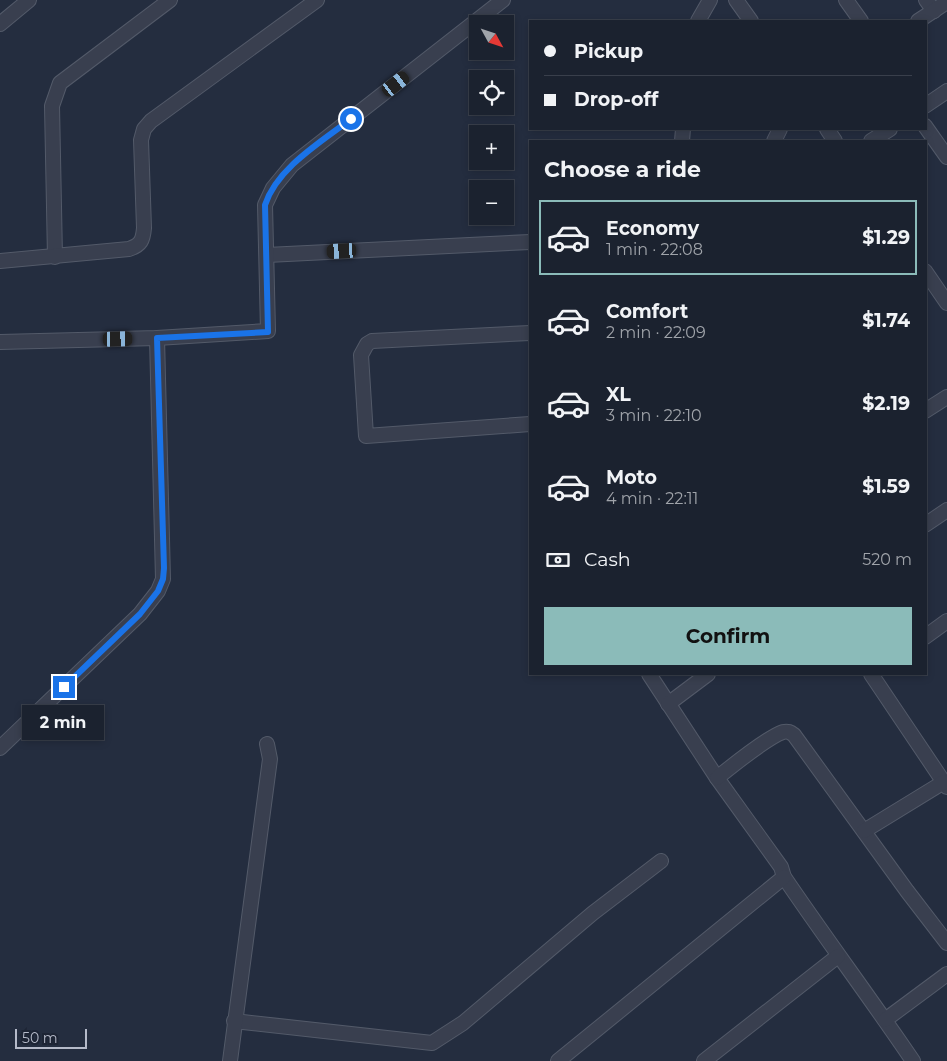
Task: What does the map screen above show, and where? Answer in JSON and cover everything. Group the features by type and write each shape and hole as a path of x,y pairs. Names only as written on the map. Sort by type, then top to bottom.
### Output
{"street":[{"path":"0,24 29,0"},
{"path":"55,257 52,106 55,93 60,83 170,0"},
{"path":"0,260 55,257 129,249 138,246 143,238 144,228 141,140 144,129 160,114 317,0"},
{"path":"0,342 157,338 268,332 265,205 272,188 292,165 503,0"},
{"path":"699,20 710,0"},
{"path":"736,0 750,20"},
{"path":"846,0 860,20"},
{"path":"919,20 930,6 947,2"},
{"path":"927,105 947,91"},
{"path":"927,129 947,157"},
{"path":"874,140 888,130"},
{"path":"266,255 529,242"},
{"path":"927,274 947,303"},
{"path":"529,333 372,341 367,344 360,355 366,436 529,424"},
{"path":"0,748 140,614 158,591 163,579 157,338"},
{"path":"927,410 947,397"},
{"path":"927,524 947,510"},
{"path":"927,636 947,622"},
{"path":"650,675 717,778 781,867 784,878 913,1061"},
{"path":"668,704 707,675"},
{"path":"864,831 945,785 873,675"},
{"path":"717,778 768,740 783,732 789,732 799,741 947,943"},
{"path":"230,1061 270,759 267,744"},
{"path":"234,1020 432,1043 463,1023 593,913 661,861"},
{"path":"558,1061 784,878"},
{"path":"704,1061 838,956"},
{"path":"885,1020 947,974"}],"route":[{"path":"64,687 140,614 158,591 163,579 157,338 268,332 265,205 268,196 272,188 292,165 351,119"}]}
